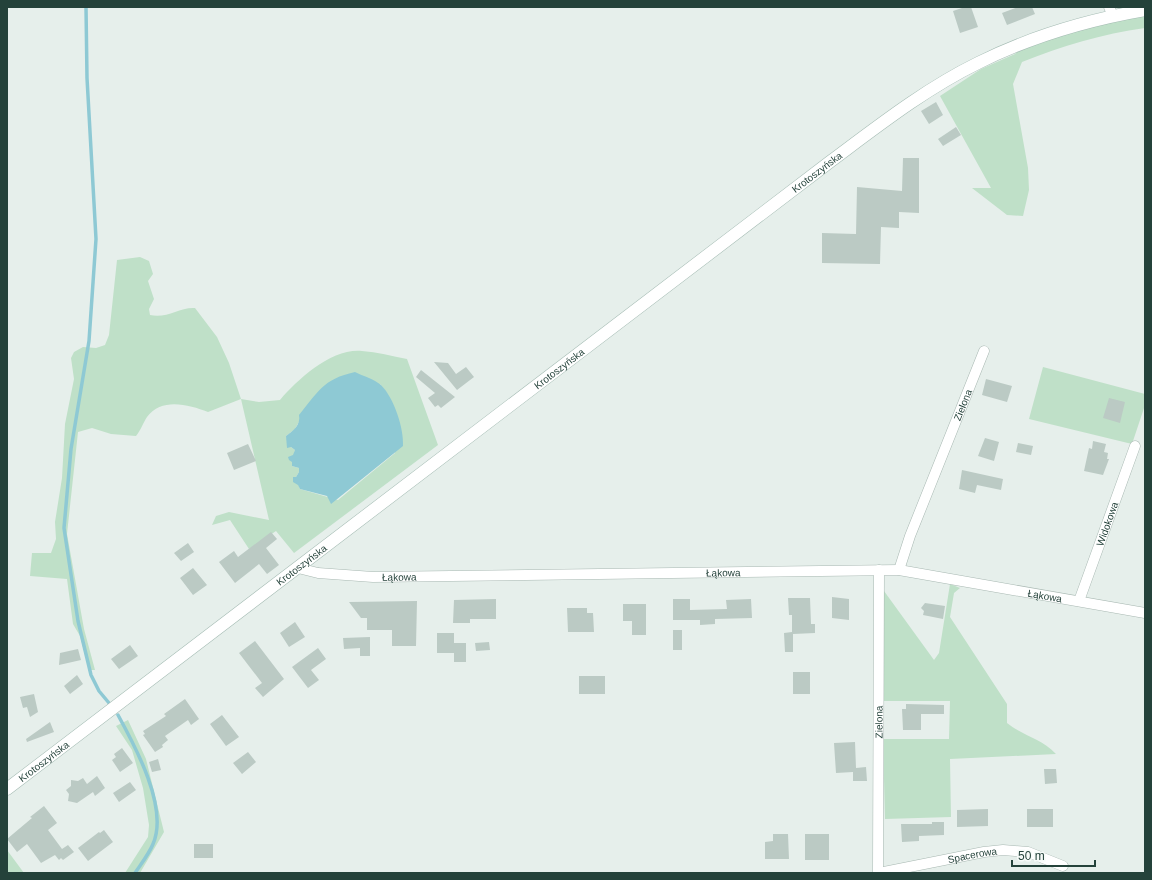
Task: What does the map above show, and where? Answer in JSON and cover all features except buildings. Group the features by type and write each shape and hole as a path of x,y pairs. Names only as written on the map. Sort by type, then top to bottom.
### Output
{"street":[{"name":"Krotoszyńska","path":"7,789 831,161 920,97 977,63 1033,39 1111,12 1145,10"},
{"name":"Zielona","path":"899,570 910,536 984,351"},
{"name":"Widokowa","path":"1079,601 1135,446"},
{"name":"Łąkowa","path":"298,568 318,573 373,577 899,570 1145,613"},
{"name":"Zielona","path":"879,570 879,873"},
{"name":"Spacerowa","path":"879,873 984,852 1003,850 1028,852 1063,866"}],"green space":[{"path":"1145,15 1145,28 1082,41 1022,62 1013,84 1028,168 1029,190 1023,216 1007,215 972,188 991,188 940,96 981,69 1015,54 1019,49 1082,30"},
{"path":"140,257 149,261 153,274 148,281 154,299 149,309 150,315 156,316 184,309 195,308 217,337 229,363 241,399 208,412 193,407 176,404 160,407 147,417 136,436 111,434 92,428 78,432 67,534 84,629 95,670 89,670 80,636 73,624 67,579 30,576 32,553 51,553 56,539 55,522 62,478 65,424 74,379 71,358 74,352 83,347 96,348 105,345 109,335 117,260"},
{"path":"351,351 373,352 407,359 438,445 294,553 276,531 249,549 230,520 212,525 216,516 229,512 269,520 241,399 259,402 280,400 296,383 316,366 339,354","holes":["380,384 386,392 395,417 395,453 338,500 300,489 296,477 299,472 299,468 292,466 295,450 291,447 286,436 295,429 300,420"]},
{"path":"1043,367 1145,394 1145,405 1132,444 1029,419"},
{"path":"950,584 960,588 954,593 950,617 1007,704 1007,723 1044,744 1056,754 950,759 951,817 885,819 883,739 949,739 950,701 883,701 884,591 934,660 939,653"},
{"path":"128,720 146,759 164,832 140,873 125,873 148,837 149,825 143,788 132,750 116,726"},
{"path":"7,850 24,873 7,873"}],"water":[{"path":"355,372 381,385 390,397 400,422 403,446 331,504 327,496 300,489 298,485 293,482 293,477 296,477 299,472 299,468 292,466 292,462 289,460 288,457 293,455 295,450 291,447 287,448 286,436 298,425 299,415 322,388 335,378"}],"waterway":[{"path":"86,7 87,78 96,239 89,341 71,449 64,528 78,621 91,675 99,691 109,703"},
{"path":"118,715 141,760 148,778 157,813 157,829 153,844 135,873"}]}
